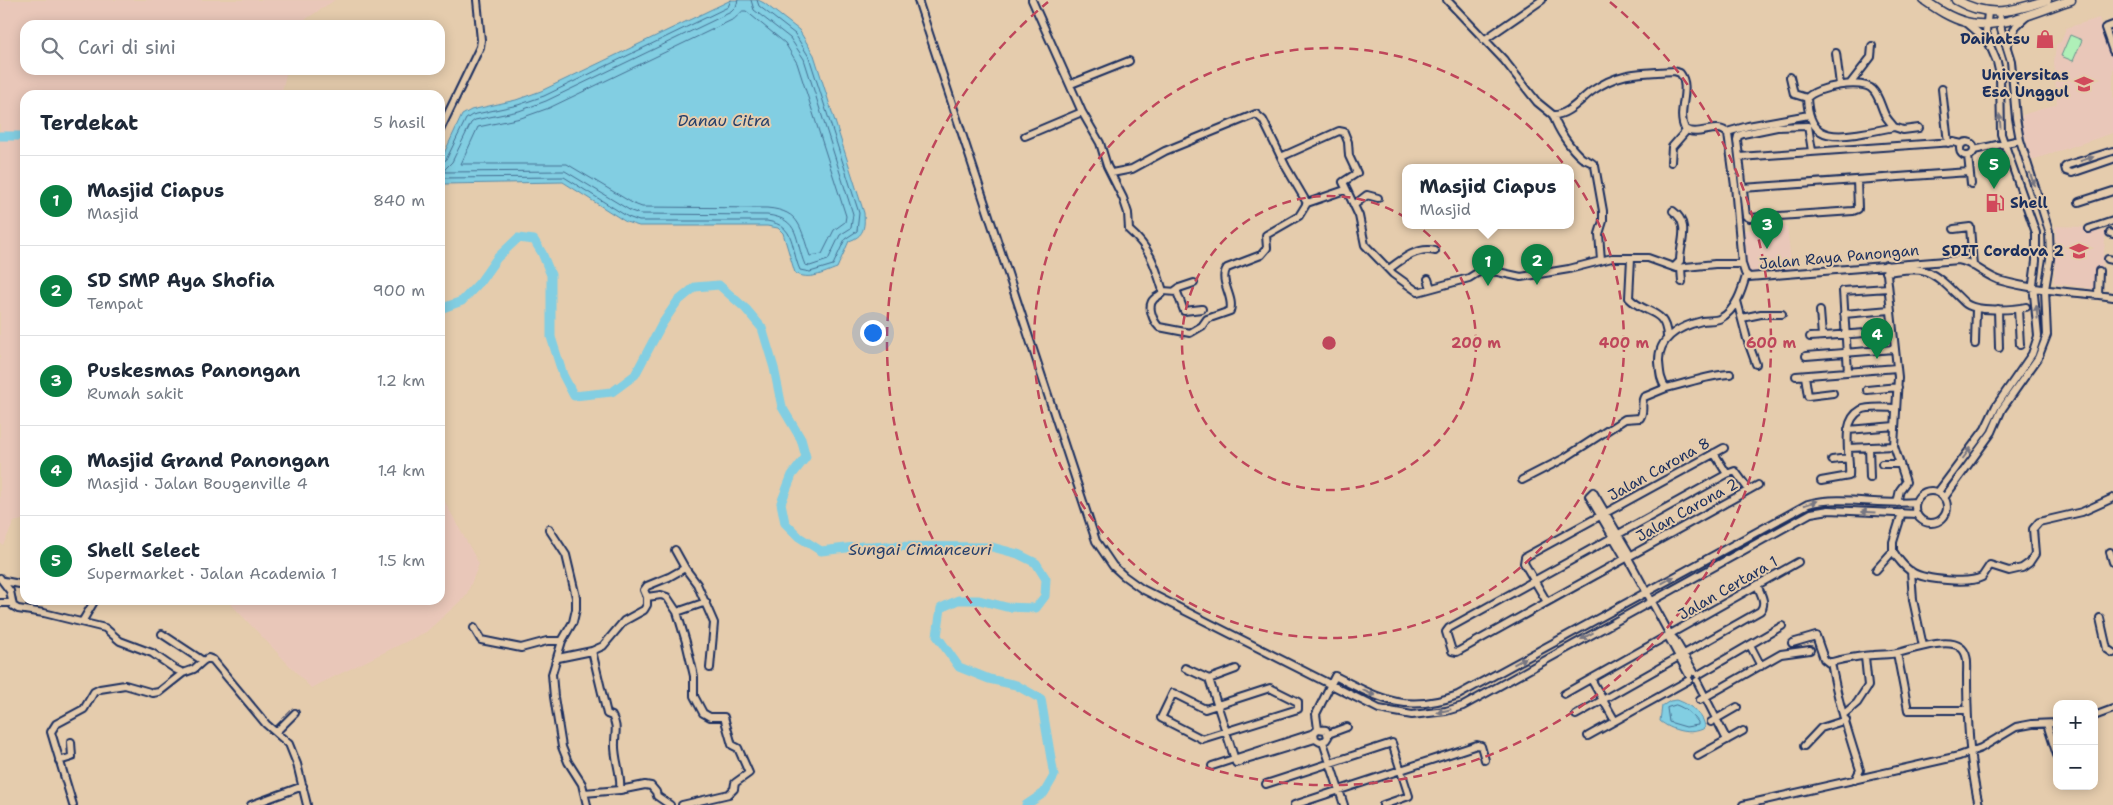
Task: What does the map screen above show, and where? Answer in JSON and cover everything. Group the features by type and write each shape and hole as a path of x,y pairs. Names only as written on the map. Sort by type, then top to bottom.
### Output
{"main road":[{"path":"1924,0 1948,15 1970,23 1986,25 2000,23 2071,0"},
{"path":"1956,0 1978,10 1988,12 2008,12 2047,0"},
{"path":"1970,23 1978,10"}],"street":[{"path":"445,120 480,47 478,0"},
{"path":"918,0 1096,541 1113,566 1142,588 1330,685 1379,709 1396,713 1412,715 1446,711 1464,706 1811,513 1828,510 1902,513 1917,514 1926,522 1939,521 1947,510 1944,498 1938,492 1925,492 1916,502 1917,514"},
{"path":"1032,0 1082,112 1100,143 1106,163 1126,208 1129,230 1137,236 1152,256 1163,291 1160,296 1153,299 1151,304 1156,324 1164,329 1190,333 1202,326 1207,319 1228,313 1231,306 1224,277 1225,270 1254,257 1261,256 1267,248 1266,235 1299,216 1307,203 1345,190"},
{"path":"1447,0 1538,102 1553,116 1562,132 1581,157 1595,166 1603,211 1603,221 1599,234 1601,260"},
{"path":"1484,40 1542,0"},
{"path":"1938,492 1989,431 1996,406 2036,346 2038,336 2034,288 2036,233 2002,134 2000,75 1988,41 1986,25 1988,12"},
{"path":"1944,498 2043,348 2046,335 2046,289 2050,259 2049,231 2020,140 2011,61 2000,23 1999,12"},
{"path":"2007,45 2016,26 2030,13"},
{"path":"1970,23 1988,41"},
{"path":"2113,25 2106,28 2113,52"},
{"path":"1850,84 1871,57 1872,46"},
{"path":"1836,53 1840,85"},
{"path":"1071,84 1129,61"},
{"path":"1553,116 1563,113 1612,78 1632,74 1674,71 1680,73 1684,81 1682,121 1686,131"},
{"path":"1790,77 1794,94 1808,98"},
{"path":"1808,98 1815,92 1840,85 1865,85 1873,89 1885,115 1894,127"},
{"path":"1942,89 1948,142"},
{"path":"1808,98 1809,115 1820,131 1831,136 1894,127 1903,130 1919,128"},
{"path":"1026,136 1082,112"},
{"path":"1112,173 1132,169 1165,151 1258,114 1307,203"},
{"path":"1686,131 1719,129 1727,132 1748,126 1809,115"},
{"path":"1812,151 1808,126 1777,127 1738,136 1746,216 1750,218 1858,209 1857,180"},
{"path":"1281,157 1338,131 1343,131 1348,142 1356,174 1344,181 1345,190 1362,224 1365,245 1398,278 1418,292 1469,278 1483,271 1501,272 1521,277 1569,269 1601,260 1631,258 1655,260 1677,268 1716,264 1742,264"},
{"path":"1671,162 1672,147 1686,131"},
{"name":"Jalan Raya Panongan","path":"1727,132 1735,186 1742,264 1746,276 1752,278 1886,269 1958,260 2001,281 2034,288 2113,297"},
{"path":"1971,184 1968,156 1974,150 2020,140"},
{"path":"1739,157 1948,142 1970,143 1974,150"},
{"path":"1962,144 1960,152 1968,156"},
{"path":"2113,151 2065,167 2066,171 2072,173 2113,159"},
{"path":"1742,188 1969,172"},
{"path":"2079,202 2113,191"},
{"path":"1354,205 1367,195 1378,198"},
{"path":"1673,211 1681,218 1684,231 1680,261 1677,268 1682,282"},
{"path":"2089,228 2113,221"},
{"path":"1954,229 1970,227 1973,266"},
{"path":"1389,269 1420,250 1435,251"},
{"path":"1631,258 1629,298 1662,318 1666,324 1667,338"},
{"path":"1897,503 1899,492 1906,482 1894,446 1898,387 1886,269 1928,272 1948,286 1966,303 1976,308 2018,309 2026,307"},
{"path":"2098,294 2099,271"},
{"path":"1666,388 1660,377 1659,357 1662,345 1676,331 1701,322 1720,320 1737,301 1746,276"},
{"path":"1428,279 1431,288"},
{"path":"1163,291 1175,291 1194,283"},
{"path":"1848,372 1843,291 1888,288"},
{"path":"1175,291 1180,298 1184,311 1202,309"},
{"path":"1737,301 1746,339 1756,364"},
{"path":"1975,344 1976,308"},
{"path":"1998,308 1999,348"},
{"path":"2018,309 2020,345"},
{"path":"1844,314 1890,310"},
{"path":"1820,311 1822,336"},
{"path":"1742,318 1762,314 1782,314"},
{"path":"1810,337 1893,331"},
{"path":"1806,356 1894,349"},
{"path":"1796,376 1897,368"},
{"path":"1522,480 1563,459 1628,418 1639,418 1643,412 1642,401 1644,397 1666,388 1691,383 1715,374 1730,374"},
{"path":"1805,376 1808,396 1833,393"},
{"path":"1867,390 1898,387"},
{"path":"1821,481 1848,478 1850,474 1848,430 1862,409 1896,408"},
{"path":"1848,430 1896,426"},
{"path":"1848,448 1894,446"},
{"path":"1869,447 1870,478"},
{"name":"Jalan Carona 8","path":"1534,580 1524,563 1525,557 1724,448"},
{"path":"1714,453 1727,474"},
{"path":"1832,460 1848,458"},
{"path":"1882,464 1899,464"},
{"path":"1547,602 1534,580 1727,474 1735,471 1749,490"},
{"name":"Jalan Carona 2","path":"1534,580 1447,630 1452,651 1454,652 1547,602 1758,485"},
{"path":"1596,490 1589,496 1603,514 1616,536 1624,556 1628,558 1653,600 1670,635 1669,638 1693,677 1714,720 1727,740"},
{"path":"1902,513 1893,542 1893,551 1910,571 1926,576 1968,581 1982,577 1990,565 2006,571 2026,566 2034,557 2035,550 2032,532 2036,524 2089,509 2113,498"},
{"path":"1344,805 1323,742 1316,733 1316,714 1335,676 1371,694 1396,703 1428,704 1443,700 1458,695 1808,504 1828,500 1916,502"},
{"path":"548,529 566,555 576,597 573,622 562,641 552,678 562,747 568,762 582,784 588,805"},
{"path":"675,550 697,584 715,626 710,668"},
{"path":"1876,570 1893,551"},
{"path":"2110,552 2113,562"},
{"name":"Jalan Certara 1","path":"1564,694 1798,562"},
{"path":"558,658 592,651 603,646 624,621 644,610 647,605 647,597 644,590 646,586 685,568"},
{"path":"1910,571 1913,600 1923,646"},
{"path":"2,579 20,584"},
{"path":"2,579 10,590 12,603 18,609 44,613 105,628 120,641 152,653 175,670 183,673"},
{"path":"1576,715 1763,609 1764,601 1757,585"},
{"path":"647,597 666,597 677,612 694,676 694,696 703,713 710,717 724,717 732,745 738,748 749,773 735,783 734,789 729,794 682,805"},
{"path":"677,612 706,602"},
{"path":"0,603 12,603"},
{"path":"82,622 92,605"},
{"path":"2100,618 2107,649 2113,653"},
{"path":"1588,736 1782,626"},
{"path":"474,628 481,640 521,648 548,641 562,641"},
{"path":"162,634 203,661"},
{"path":"1792,643 1816,636 1826,662 1896,654 1923,646 1954,644 1963,650 1968,662 1966,710 1974,780 1979,805"},
{"path":"1750,645 1761,666"},
{"path":"1703,699 1781,654 1810,650"},
{"path":"592,651 607,714 612,716 615,722 614,744 621,780 620,790"},
{"path":"1896,654 1908,710 1966,710"},
{"path":"1804,746 1821,728 1845,717 1857,703 1868,686 1865,657"},
{"path":"73,805 51,732 56,724 84,709 94,692 100,689 125,685 153,694 159,692 183,673 194,669 208,658 213,660 266,724 289,744 303,786 307,805"},
{"path":"1831,662 1837,697 1845,717 1860,770 1855,780"},
{"path":"1185,668 1209,679 1236,669"},
{"path":"1209,679 1235,758"},
{"path":"1591,679 1615,721"},
{"path":"1270,688 1298,702 1298,709 1226,732 1202,739 1160,718 1173,693 1205,709 1270,688"},
{"path":"1714,720 1737,707"},
{"path":"2098,715 2113,709"},
{"path":"276,732 295,713"},
{"path":"1743,805 1972,752 2009,730 2024,725 2053,723"},
{"path":"2047,724 2054,745"},
{"path":"1323,742 1328,737 1328,734 1347,727"},
{"path":"1212,766 1326,730 1328,734"},
{"path":"1698,756 1743,731"},
{"path":"59,761 72,757 71,742"},
{"path":"1266,784 1392,743 1410,796 1383,805"},
{"path":"1294,805 1478,745 1481,746 1485,760"},
{"path":"584,793 620,790 645,785 651,786 656,792 656,796 670,805"},
{"path":"250,805 303,786"}],"shaded area":[{"path":"0,0 335,0 305,20 20,20 20,75 286,75 282,90 20,90 20,520 14,522 3,545 0,543"},
{"name":"Universitas Esa Unggul","path":"2099,18 2113,61 2113,133 2032,160 2023,131 2022,115 2057,104 2054,63 2056,44 2061,42 2066,28"},
{"name":"SDIT Cordova 2","path":"2056,226 2081,227 2090,232 2106,231 2100,290 2054,283"},
{"path":"1787,227 1792,271 1752,275 1747,267 1744,230"},
{"path":"445,502 479,564 466,596 426,632 311,688 232,605 445,605"}],"green space":[{"path":"2070,35 2082,40 2073,61 2061,56"}],"water":[{"name":"Danau Citra","path":"731,0 758,0 799,30 814,55 864,213 861,234 849,241 837,268 821,274 806,276 795,273 783,233 778,228 767,226 639,226 626,222 563,182 445,184 445,151 462,115 471,110 516,100 541,91"},
{"path":"1677,700 1699,714 1705,728 1687,732 1670,727 1660,721 1662,706 1670,701"}],"waterway":[{"name":"Sungai Cimanceuri","path":"0,136 20,136"},
{"name":"Sungai Cimanceuri","path":"445,307 462,301 480,282 497,258 518,238 534,240 542,253 551,275 551,337 563,375 574,396 612,392 635,375 662,324 677,302 695,287 719,285 746,309 762,328 774,368 782,407 801,439 806,457 792,475 781,503 785,523 799,537 821,551 863,546 992,547 1018,554 1036,563 1046,579 1045,596 1036,608 1006,607 979,600 958,600 941,608 937,636 959,667 989,679 1016,685 1041,699 1054,776 1044,793 1026,805"}],"place":[{"name":"Daihatsu","path":"2045,39"},
{"name":"Universitas Esa Unggul","path":"2084,84"},
{"name":"Shell Select","path":"1994,189"},
{"name":"Shell","path":"1995,203"},
{"name":"Puskesmas Panongan","path":"1767,249"},
{"name":"SDIT Cordova 2","path":"2079,251"},
{"name":"SD SMP Aya Shofia","path":"1537,285"},
{"name":"Masjid Ciapus","path":"1488,286"},
{"name":"Masjid Grand Panongan","path":"1877,359"}]}
